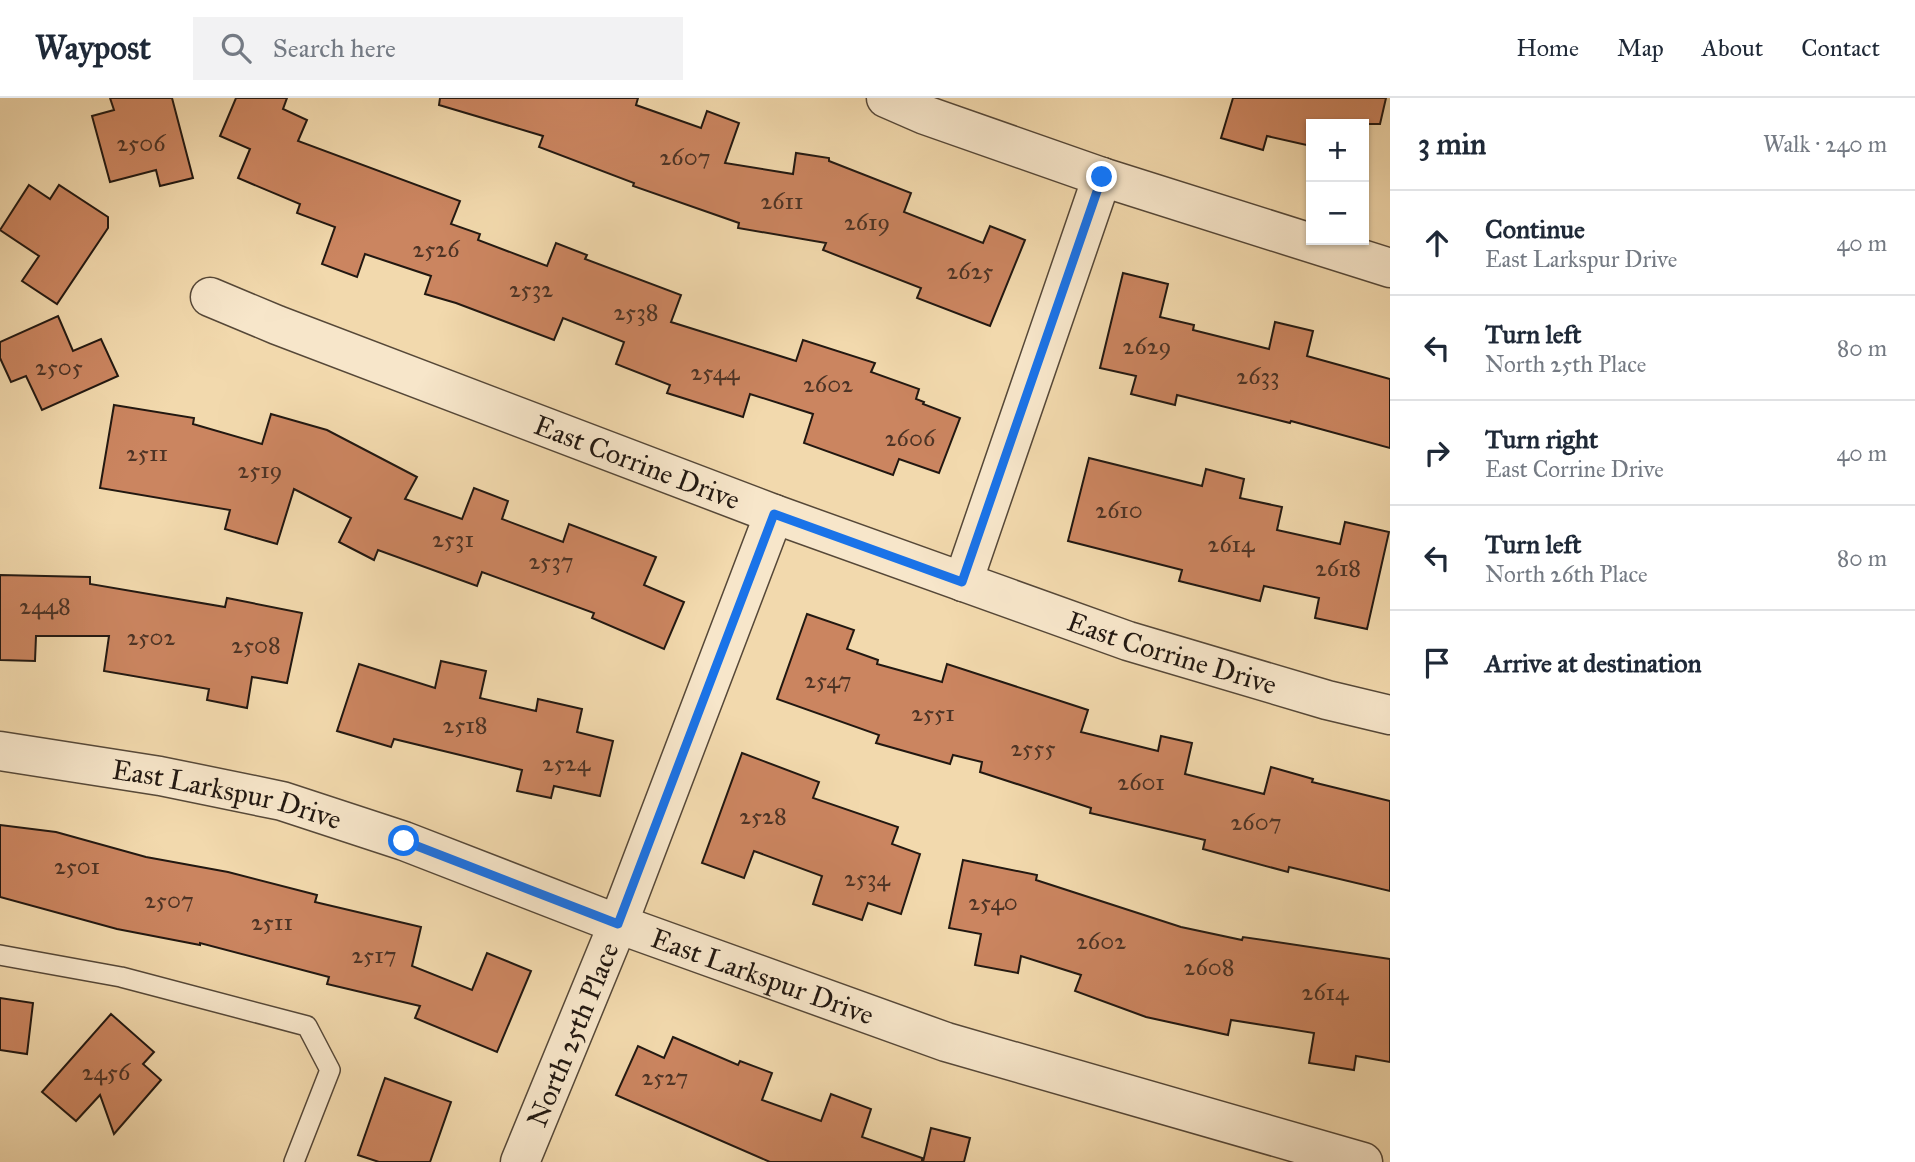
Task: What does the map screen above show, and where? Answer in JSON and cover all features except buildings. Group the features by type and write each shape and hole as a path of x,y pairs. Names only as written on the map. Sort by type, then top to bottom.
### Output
{"street":[{"path":"886,98 925,115 1102,177 1390,268"},
{"path":"962,582 1102,177"},
{"name":"East Corrine Drive","path":"210,297 774,514 1128,641 1328,700 1390,715"},
{"name":"North 25th Place","path":"520,1162 618,924 774,514"},
{"name":"East Larkspur Drive","path":"0,751 160,776 282,801 404,841 618,924 946,1042 1363,1162"}],"lane":[{"path":"0,955 121,977 307,1026 330,1070 294,1162"}],"route":[{"path":"404,841 618,924 774,514 962,582 1102,177"}]}
